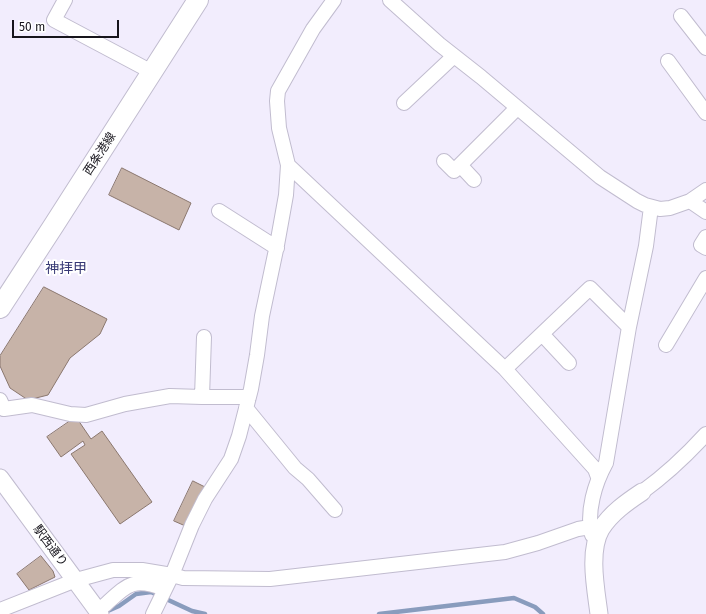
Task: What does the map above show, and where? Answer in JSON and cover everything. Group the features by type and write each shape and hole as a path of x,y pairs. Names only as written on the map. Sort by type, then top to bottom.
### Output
{"main road":[{"name":"西条港線","path":"0,308 198,0"}],"street":[{"path":"65,0 54,20 152,72"},
{"path":"153,614 172,575 192,525 205,499 231,459 239,436 248,403 257,355 264,302 277,248 286,195 288,165 279,128 277,101 278,91 313,29 334,0"},
{"path":"390,0 439,44 481,77 600,177 637,201 660,209 670,208 690,201 706,190"},
{"path":"681,16 706,48"},
{"path":"404,103 454,56"},
{"path":"668,61 706,113"},
{"path":"444,161 454,171 517,108"},
{"path":"288,165 505,369 595,469 598,477"},
{"path":"460,165 474,180"},
{"path":"690,201 706,212"},
{"path":"595,546 590,527 590,512 598,477 606,463 629,327 646,246 651,207"},
{"path":"220,211 277,248"},
{"path":"706,237 701,245 706,248"},
{"path":"666,345 706,278"},
{"path":"505,369 590,288 629,327"},
{"path":"542,334 569,363"},
{"path":"202,397 204,337"},
{"path":"0,400 4,409 32,405 70,414 86,414 125,404 170,396 202,397 248,403 295,468 308,479 335,510"},
{"path":"599,614 594,568 595,546 600,530 611,516 664,476 683,459 706,434"},
{"name":"駅西通り","path":"0,478 76,580 103,610"},
{"path":"0,610 76,580 113,570 142,570 183,578 270,579 505,552 538,543 578,529 590,527"},
{"path":"103,610 128,585 139,583 151,584 162,594"}],"building":[{"path":"122,168 191,203 179,230 109,195"},
{"path":"44,287 107,319 100,334 70,358 48,395 28,400 10,388 0,366 0,356"},
{"path":"76,417 91,439 102,431 152,502 120,524 71,454 85,445 83,441 61,457 47,437"},
{"path":"193,481 209,489 190,528 174,521"},
{"path":"41,556 53,571 55,577 29,590 17,574"}],"waterway":[{"path":"103,613 119,606 136,594 151,592 192,611 205,614"},
{"path":"379,614 514,598 535,607 543,614"}],"district":[{"name":"神拝甲","path":"66,269"}]}
